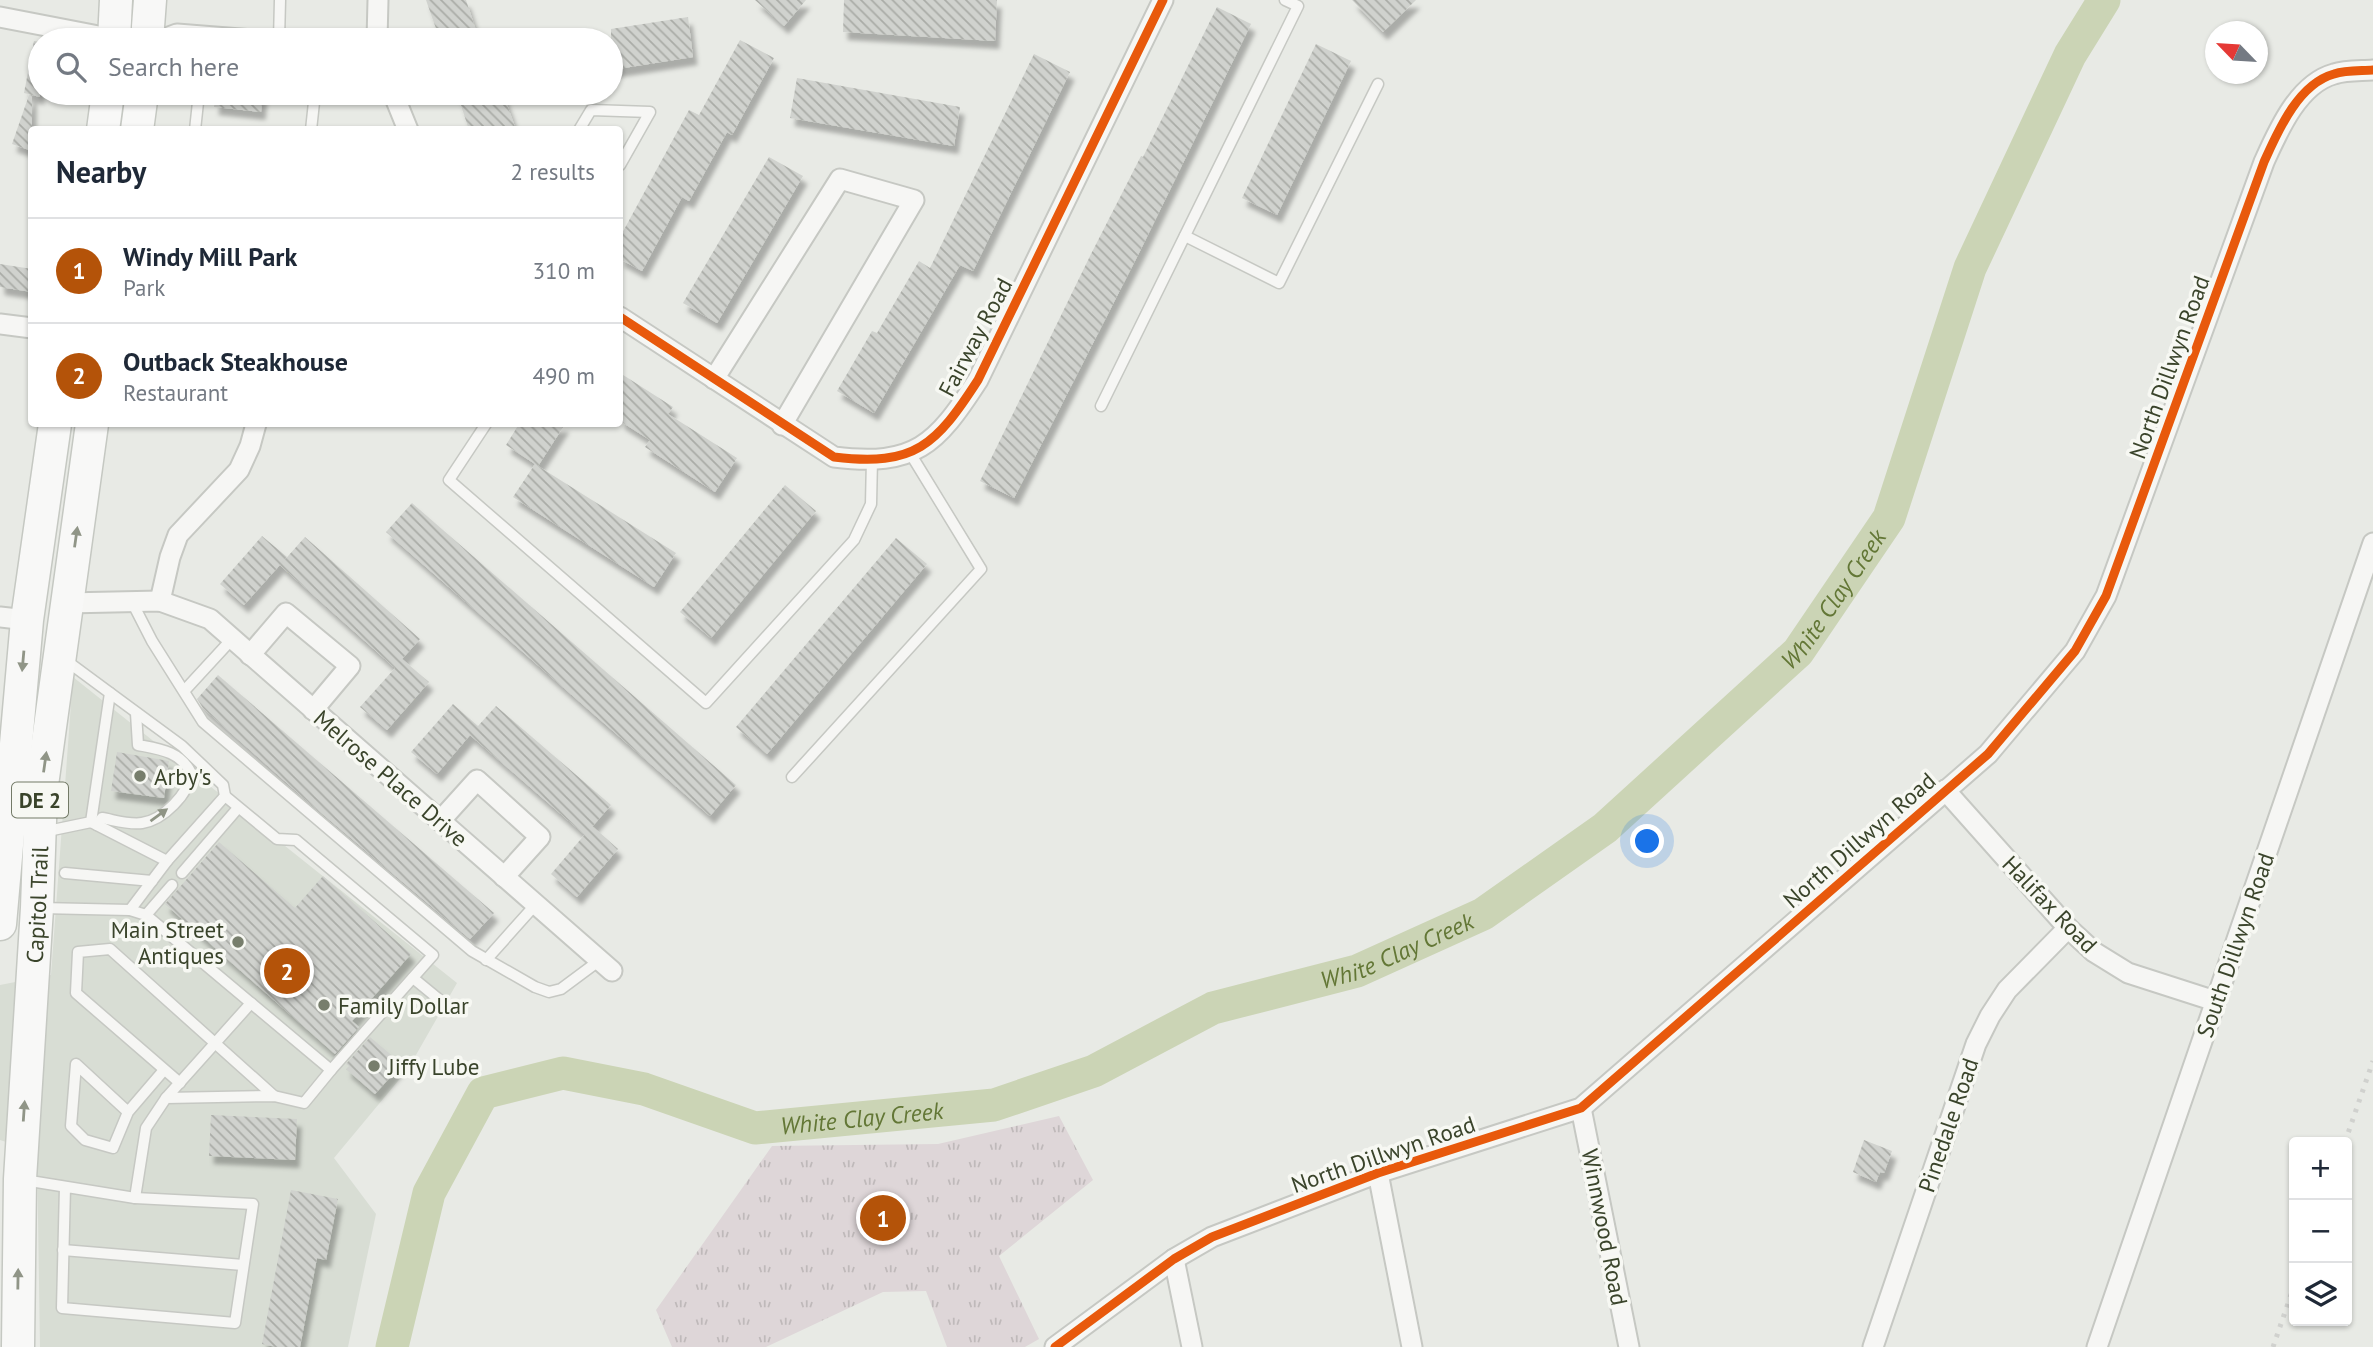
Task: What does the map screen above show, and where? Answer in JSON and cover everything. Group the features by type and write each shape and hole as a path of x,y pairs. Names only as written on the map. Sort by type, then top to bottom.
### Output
{"main road":[{"path":"115,28 116,0"},
{"path":"148,28 150,0"},
{"path":"104,126 106,105"},
{"path":"138,126 140,105"},
{"name":"Capitol Trail","path":"0,925 13,619 54,427"},
{"name":"Capitol Trail","path":"18,1347 7,1180 37,908 41,792 92,427"},
{"path":"87,458 102,427"}],"street":[{"path":"377,28 378,0"},
{"name":"Fairway Road","path":"623,319 834,457 872,459 910,453 933,439 948,423 978,380 1163,0"},
{"path":"0,17 55,28"},
{"name":"North Dillwyn Road","path":"1055,1347 1174,1259 1212,1237 1378,1173 1581,1108 1987,754 2075,651 2106,596 2264,162 2284,118 2309,89 2334,74 2373,70"},
{"path":"398,105 406,126"},
{"path":"713,379 840,178 914,200 782,425"},
{"path":"0,324 28,328"},
{"path":"160,601 178,535 239,470 255,427"},
{"name":"South Dillwyn Road","path":"2097,1347 2373,542"},
{"name":"Melrose Place Drive","path":"67,603 160,601 210,619 606,966"},
{"path":"250,655 286,613 350,666 313,710"},
{"path":"440,821 477,780 540,837 504,877"},
{"name":"Halifax Road","path":"1945,790 2068,928 2094,952 2121,969 2216,1001"},
{"name":"Pinedale Road","path":"1872,1347 1976,1044 2007,990 2068,928"},
{"name":"Winnwood Road","path":"1581,1108 1629,1347"},
{"path":"1378,1173 1412,1347"},
{"path":"1174,1259 1192,1347"}],"lane":[{"path":"280,28 281,0"},
{"path":"1101,406 1298,6 1285,0"},
{"path":"1185,236 1279,283 1378,84"},
{"path":"196,126 198,105"},
{"path":"311,126 314,105"},
{"path":"581,126 591,110 650,112 623,161"},
{"path":"484,427 449,480 706,703 853,540 871,504 872,459"},
{"path":"792,777 981,569 910,453"},
{"path":"131,601 152,641 203,722 486,960 549,992 561,989 606,966"},
{"path":"185,690 232,639"},
{"path":"60,655 182,746 223,785 225,796 238,808 277,839 296,840 433,955 304,1103 274,1096 166,1098"},
{"path":"94,824 110,693"},
{"path":"39,833 94,824 102,818 138,824 149,822 182,795 190,781 191,773 177,756 167,750 138,745 136,713"},
{"path":"130,910 167,861 225,796"},
{"path":"182,873 238,808"},
{"path":"94,824 167,861"},
{"path":"65,873 152,881"},
{"path":"146,915 172,885"},
{"path":"486,960 536,904"},
{"path":"37,908 130,910 146,915 331,1070"},
{"path":"180,1083 76,993 78,952 110,949 274,1096"},
{"path":"413,978 441,1001"},
{"path":"135,1198 146,1128 166,1098 251,1003"},
{"path":"128,1112 76,1064 71,1126 85,1140 113,1148 128,1112 164,1070"},
{"path":"7,1180 65,1187 135,1198 253,1204 235,1323 62,1308 65,1187"},
{"path":"63,1250 243,1265"}],"shaded area":[{"path":"73,677 457,983 408,1069 334,1158 376,1214 348,1347 40,1347 37,1152 0,1140 0,985 51,975"}],"green space":[{"path":"1059,1116 1093,1180 999,1256 1039,1339 1025,1347 947,1347 926,1291 883,1292 766,1347 672,1347 656,1310 772,1146 938,1144"}],"building":[{"path":"426,0 466,0 475,28 436,28"},
{"path":"755,0 806,0 784,26"},
{"path":"844,0 997,0 995,41 843,32"},
{"path":"1352,0 1416,0 1383,32"},
{"path":"1217,7 1251,24 1140,251 1014,498 980,481 1091,254 1141,156 1143,157"},
{"path":"688,17 693,57 623,68 623,28 617,28"},
{"path":"740,40 774,58 732,135 727,132 689,201 682,197 642,271 623,261 623,231 689,110 699,115"},
{"path":"1316,44 1351,61 1277,215 1242,198"},
{"path":"1034,54 1070,72 973,271 960,265 874,413 837,391 872,331 877,333 919,261 930,268"},
{"path":"28,72 28,94 24,93"},
{"path":"797,78 960,107 954,146 790,118"},
{"path":"28,98 28,105 32,105 32,126 28,126 28,150 12,144"},
{"path":"214,105 262,105 261,112"},
{"path":"461,105 507,105 515,126 468,126"},
{"path":"769,157 803,176 717,323 683,303"},
{"path":"0,264 28,268 28,291 0,287"},
{"path":"623,375 673,407 668,414 737,458 715,492 645,447 650,440 623,423"},
{"path":"517,427 563,427 538,466 676,553 654,587 513,497 535,464 506,445"},
{"path":"785,485 816,511 711,638 680,612"},
{"path":"412,503 736,785 710,816 386,532"},
{"path":"262,536 287,557 244,605 220,584"},
{"path":"305,537 420,639 402,659 429,682 387,730 360,707 395,668 280,565"},
{"path":"896,538 927,564 767,754 736,727"},
{"path":"218,675 494,913 470,939 203,708 197,699"},
{"path":"453,704 478,726 496,706 611,805 585,835 470,735 437,774 411,752"},
{"name":"Arby's","path":"117,752 169,761 164,798 111,791"},
{"path":"592,826 618,849 577,897 551,874"},
{"path":"219,842 295,908 323,876 411,954 352,1021 359,1027 335,1054 165,904"},
{"name":"Jiffy Lube","path":"370,1037 402,1064 375,1094 346,1069 349,1066 346,1064"},
{"path":"211,1115 297,1119 295,1160 209,1156"},
{"path":"1864,1140 1892,1151 1884,1173 1880,1172 1876,1182 1853,1172"},
{"path":"291,1190 338,1199 326,1260 317,1258 300,1347 276,1347 262,1344"}],"waterway":[{"name":"White Clay Creek","path":"392,1347 429,1193 483,1093 563,1073 644,1089 755,1128 994,1105 1094,1071 1213,1008 1357,971 1483,914 1605,828 1798,652 1889,518 1970,268 2070,55 2104,0"}],"railway":[{"path":"2347,1137 2373,1061"},
{"path":"2273,1347 2289,1301"}],"cycle path":[{"path":"623,319 834,457 885,458 921,447 949,421 978,380 1163,0"},
{"path":"1055,1347 1174,1259 1212,1237 1378,1173 1581,1108 1988,754 2075,651 2106,596 2264,162 2283,123 2300,98 2321,79 2343,72 2373,70"}],"place":[{"name":"Arby's","path":"140,776"},
{"name":"Main Street Antiques","path":"238,942"},
{"name":"Outback Steakhouse","path":"287,971"},
{"name":"Family Dollar","path":"324,1005"},
{"name":"Jiffy Lube","path":"374,1066"},
{"name":"Windy Mill Park","path":"883,1218"}]}
